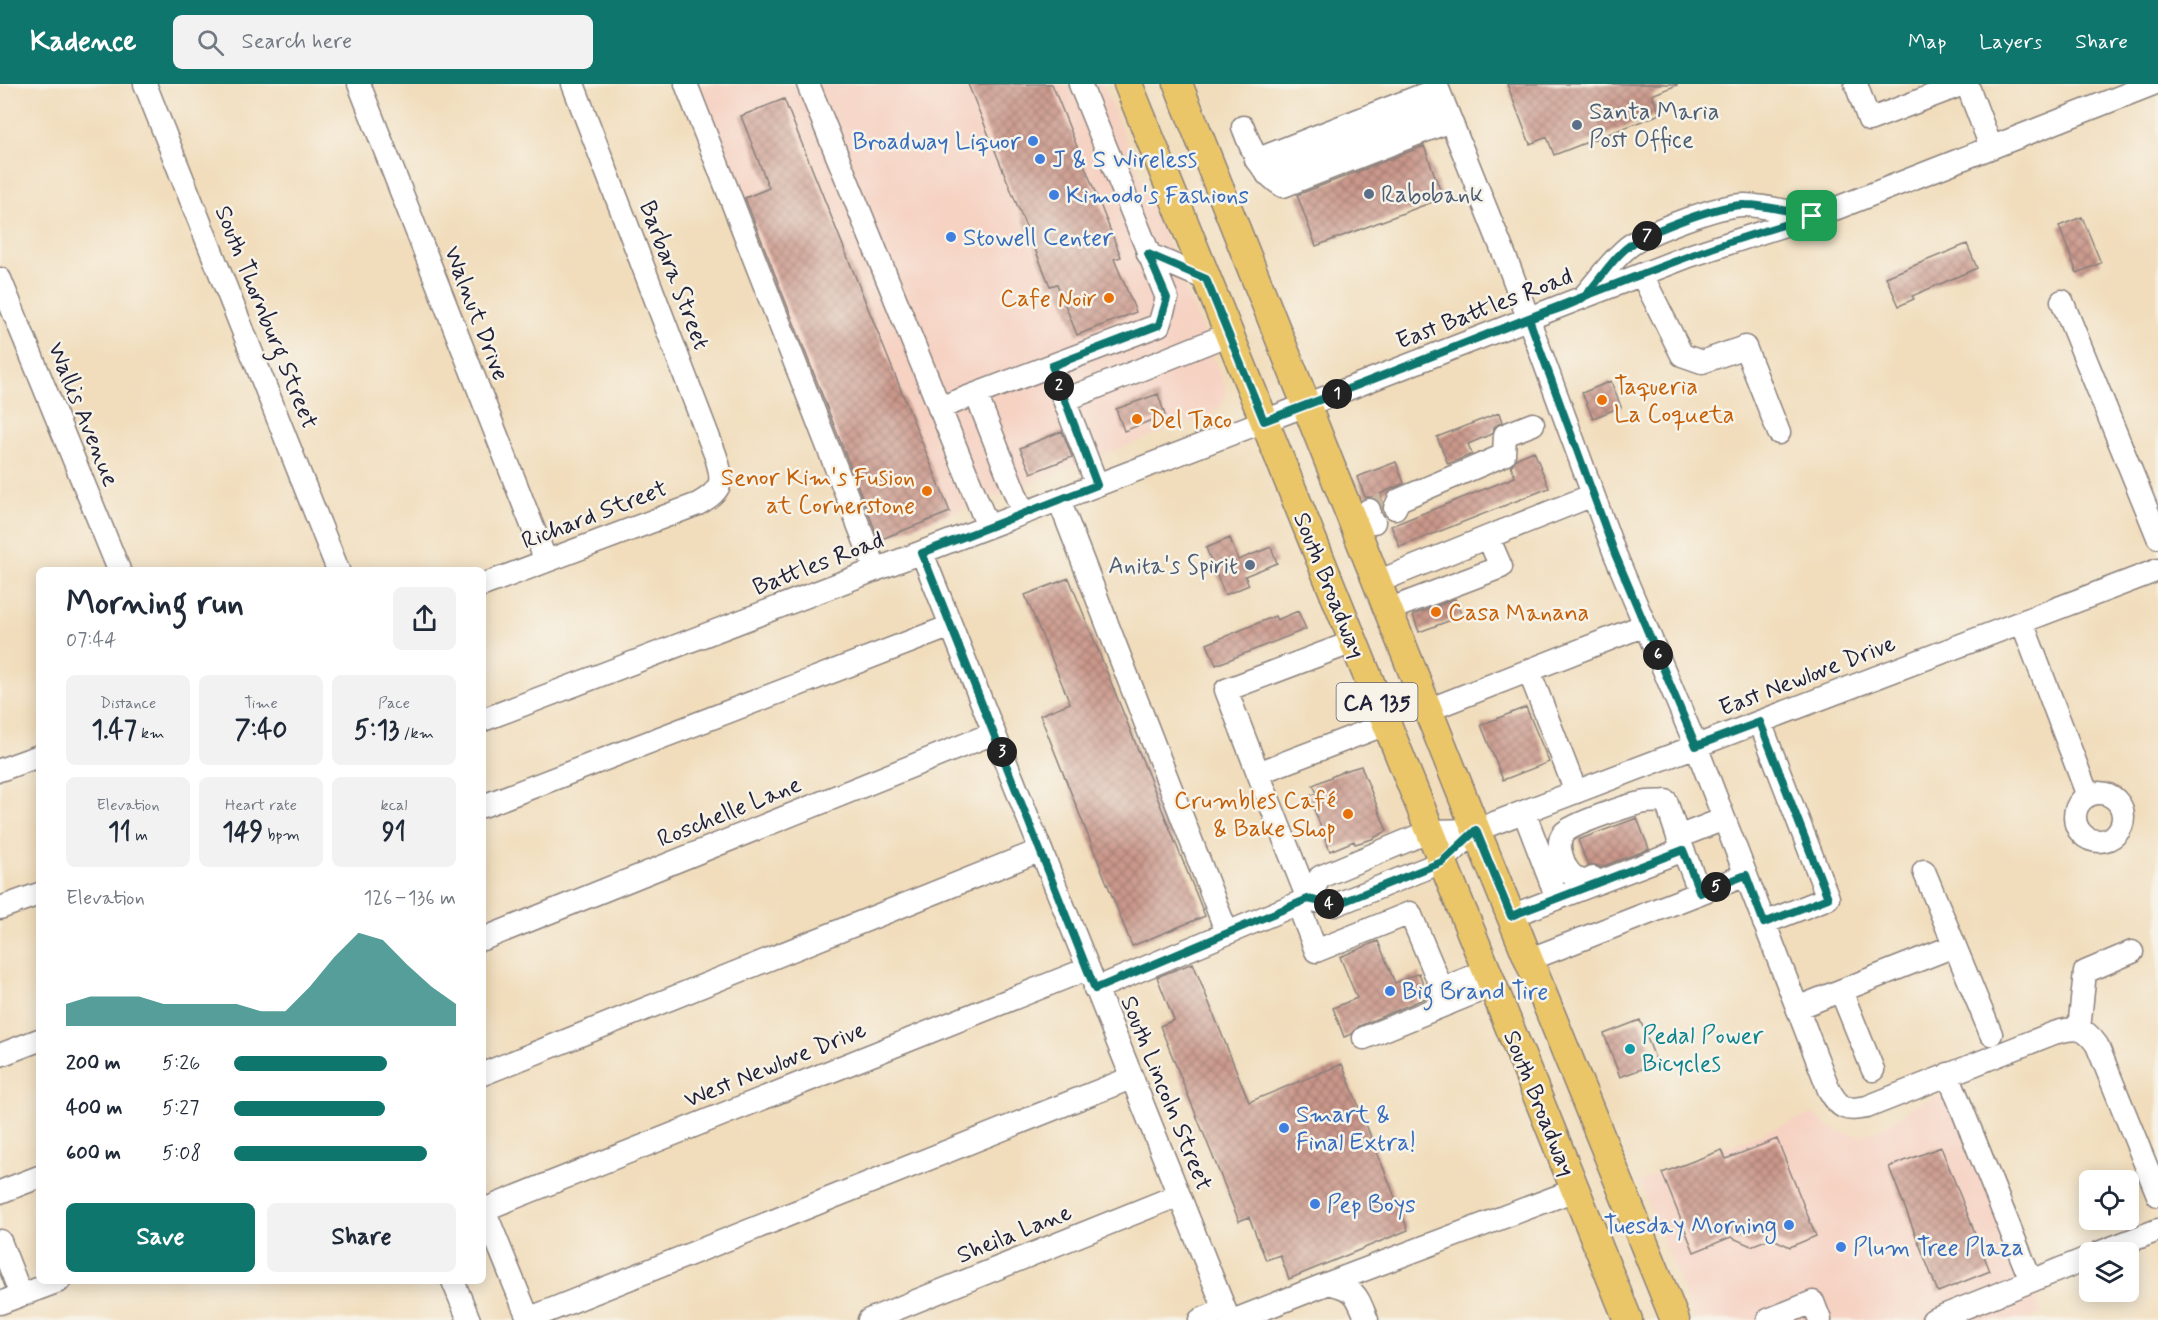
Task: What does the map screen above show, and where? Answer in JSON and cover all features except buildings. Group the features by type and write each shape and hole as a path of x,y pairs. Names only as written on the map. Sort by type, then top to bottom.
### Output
{"main road":[{"name":"South Broadway","path":"1128,84 1628,1320"},
{"name":"South Broadway","path":"1178,84 1306,405 1376,514 1377,582 1675,1320"}],"street":[{"name":"South Thornburg Street","path":"145,84 338,567"},
{"name":"Walnut Drive","path":"359,84 546,561"},
{"name":"Barbara Street","path":"573,84 715,454 721,473 720,486"},
{"path":"686,84 876,570"},
{"path":"808,84 988,527"},
{"path":"939,408 1159,325 1167,298 1080,84"},
{"path":"1856,84 1869,120 1965,84 1991,147"},
{"name":"East Battles Road","path":"1306,405 1689,256 1812,216 2153,84"},
{"path":"1265,170 1443,101"},
{"path":"1243,127 1265,170 1283,186 1443,101"},
{"path":"1443,101 1529,319 1593,495 1696,746 1829,1090 1837,1104 1850,1110 1867,1107 2054,1033 2073,1028 2079,1029 2089,1033 2097,1045 2158,1195"},
{"path":"1582,298 1629,246 1640,239 1680,223 1727,207 1745,205 1812,216"},
{"path":"1148,254 1206,279"},
{"path":"1642,275 1682,355 1702,362 1744,347 1779,433"},
{"name":"Wallis Avenue","path":"0,279 118,567"},
{"path":"2062,301 2158,537"},
{"path":"1065,400 1229,334"},
{"path":"1052,366 1097,485"},
{"path":"976,394 1023,513"},
{"name":"Battles Road","path":"486,719 1306,405"},
{"path":"1376,514 1399,500 1504,455 1505,435 1533,424"},
{"name":"Richard Street","path":"486,584 698,504 720,486"},
{"path":"1377,582 1593,495"},
{"path":"1059,500 1227,933"},
{"path":"1388,610 1502,567 1488,537"},
{"name":"South Lincoln Street","path":"922,553 1091,979 1230,1317"},
{"name":"East Newlove Drive","path":"1430,831 1476,830 2158,570"},
{"path":"2022,622 2088,796"},
{"path":"1428,710 1645,625"},
{"path":"486,805 951,626"},
{"path":"1353,642 1226,690 1303,902 1316,951 1410,914 1442,989 1489,978"},
{"path":"1529,671 1576,792"},
{"path":"1760,722 1828,898 1764,923"},
{"path":"1258,774 1386,724"},
{"name":"Roschelle Lane","path":"486,938 994,733"},
{"path":"0,770 36,757"},
{"path":"1593,878 1584,882 1574,878 1564,865 1559,848 1560,839 1568,830 1632,805 1666,801 1700,893"},
{"path":"1524,812 1557,898"},
{"path":"1511,916 1681,844 1724,819"},
{"name":"East Newlove Drive","path":"1442,862 1476,830"},
{"path":"1303,902 1320,878 1430,831"},
{"path":"1652,855 1681,844"},
{"path":"486,1073 1041,850"},
{"path":"1303,902 1335,905 1442,862"},
{"path":"1924,871 1991,1035"},
{"path":"1528,960 1746,875"},
{"path":"0,908 36,895"},
{"name":"West Newlove Drive","path":"486,1208 1091,979 1227,933 1303,902"},
{"path":"1797,1008 1954,946"},
{"path":"2079,1029 2085,972 2132,952"},
{"path":"1364,1038 1489,978"},
{"path":"1840,991 1873,1070"},
{"path":"0,1055 36,1041"},
{"path":"1948,1074 2031,1281"},
{"path":"486,1216 528,1320 1131,1078"},
{"path":"0,1192 36,1178"},
{"path":"1200,1320 1230,1317 1329,1283 1575,1190"},
{"name":"Sheila Lane","path":"869,1320 1179,1196"},
{"path":"2127,1242 2158,1230"},
{"path":"0,1241 21,1295"},
{"path":"1932,1320 2079,1261"},
{"path":"1329,1283 1356,1293 1367,1320"},
{"path":"0,1303 51,1284"},
{"path":"454,1284 469,1320"},
{"path":"1768,1320 1813,1302 1820,1320"}],"shaded area":[{"name":"Stowell Center","path":"678,84 1103,84 1226,389 1224,402 1215,412 861,548"},
{"name":"Plum Tree Plaza","path":"1956,1089 2042,1314 2025,1320 1695,1320 1639,1181 1814,1113 1830,1128 1841,1133 1859,1135 1873,1132 1915,1105"}],"tunnel":[{"path":"1369,510 1384,504"}],"place":[{"name":"Santa Maria Post Office","path":"1577,125"},
{"name":"Broadway Liquor","path":"1033,141"},
{"name":"J & S Wireless","path":"1040,159"},
{"name":"Rabobank","path":"1369,194"},
{"name":"Kimodo's Fashions","path":"1054,195"},
{"name":"Stowell Center","path":"951,237"},
{"name":"Cafe Noir","path":"1109,298"},
{"name":"Taqueria La Coqueta","path":"1602,400"},
{"name":"Del Taco","path":"1137,419"},
{"name":"Senor Kim's Fusion at Cornerstone","path":"927,491"},
{"name":"Anita's Spirit","path":"1250,565"},
{"name":"Casa Manana","path":"1436,612"},
{"name":"Crumbles Café & Bake Shop","path":"1348,814"},
{"name":"Big Brand Tire","path":"1390,991"},
{"name":"Pedal Power Bicycles","path":"1630,1049"},
{"name":"Smart & Final Extra!","path":"1284,1128"},
{"name":"Pep Boys","path":"1315,1204"},
{"name":"Tuesday Morning","path":"1789,1225"},
{"name":"Plum Tree Plaza","path":"1841,1247"}],"route":[{"path":"1812,216 1689,256 1529,319 1327,398 1264,421 1206,279 1148,254 1167,298 1159,325 1052,366 1097,485 922,553 1095,989 1308,899 1335,905 1442,862 1476,830 1511,916 1683,850 1700,893 1746,875 1764,923 1828,898 1760,722 1696,746 1615,554 1529,319 1582,298 1629,246 1640,239 1680,223 1727,207 1745,205 1812,216"}]}
